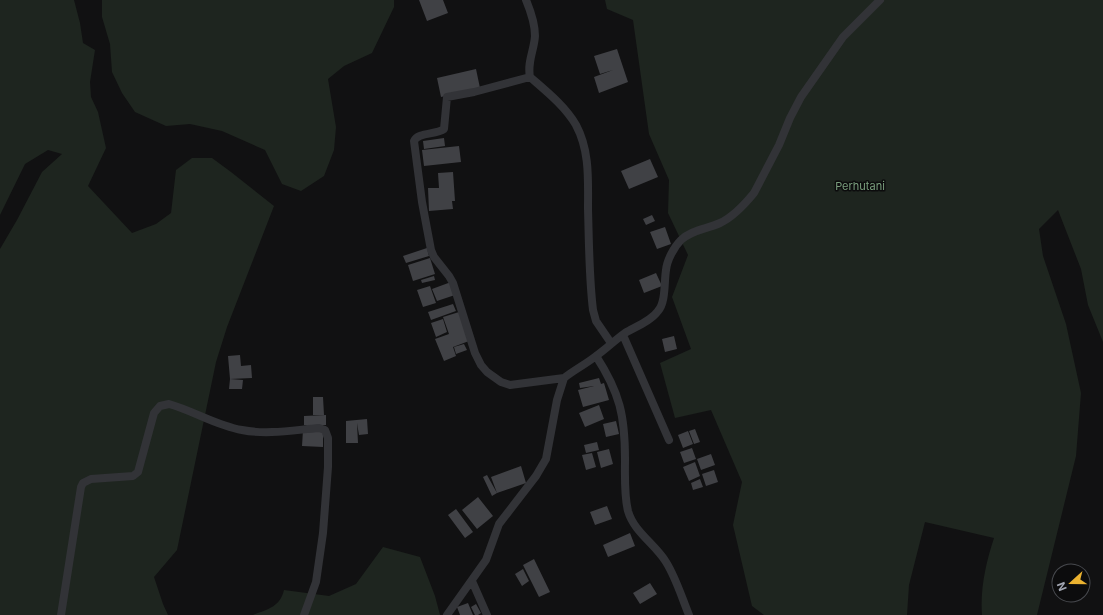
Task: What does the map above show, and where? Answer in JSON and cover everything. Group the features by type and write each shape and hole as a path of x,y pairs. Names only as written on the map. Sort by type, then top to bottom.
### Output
{"street":[{"path":"526,0 534,22 535,37 529,64 530,77 562,106 576,125 584,146 588,167 593,310 596,320 611,344"},
{"path":"530,77 474,92 447,97 443,131 417,137 414,141 423,209 431,250 434,257 453,283 475,353 481,365 487,372 501,382 510,385 564,378 624,334 653,317 661,305 668,262 680,241 694,232 727,219 754,193 801,98 844,37 880,0"},
{"path":"624,334 669,440"},
{"path":"596,356 608,374 618,398 623,416 626,500 629,513 633,522 658,551 666,563 689,615"},
{"path":"447,615 486,560 500,524 536,476 546,459 564,378"},
{"path":"61,615 81,487 83,483 90,479 133,476 136,474 138,472 154,413 160,406 169,404 229,427 242,430 258,432 319,428 325,430 328,438 328,467 323,533 316,582 304,615"},
{"path":"472,581 487,615"}],"green space":[{"path":"0,0 74,0 83,43 95,50 90,82 91,97 98,112 106,148 88,186 132,233 156,224 171,213 176,170 192,158 212,158 274,206 227,327 216,362 177,550 154,577 168,615 0,615 0,249 42,172 62,154 48,150 25,164 0,215"},
{"path":"102,0 394,0 394,7 372,53 344,66 328,79 336,127 334,150 324,176 301,191 282,184 265,150 222,131 190,124 166,126 135,112 122,93 112,72 110,44 102,17"},
{"name":"Perhutani","path":"605,0 1103,0 1103,342 1088,305 1081,269 1058,210 1039,229 1043,256 1066,324 1081,393 1076,456 1037,615 982,615 984,576 988,556 994,538 925,522 909,585 907,615 764,615 752,606 733,525 742,482 711,410 675,418 660,363 691,349 672,297 688,255 668,213 669,180 649,134 633,20 607,9"},
{"path":"383,547 420,557 435,596 440,615 253,615 273,607 280,600 284,590 329,596 356,584"}],"building":[{"path":"419,0 443,0 448,13 427,21"},
{"path":"617,49 628,82 599,93 594,77 613,70 600,74 594,56"},
{"path":"476,69 480,88 441,97 437,78"},
{"path":"444,138 445,146 424,149 423,141"},
{"path":"459,146 461,162 424,166 422,150"},
{"path":"650,159 658,177 629,189 621,171"},
{"path":"453,172 455,201 452,201 453,209 429,211 428,188 439,188 438,173"},
{"path":"652,215 655,221 646,225 643,219"},
{"path":"665,227 671,244 657,249 650,232"},
{"path":"427,248 429,256 406,263 403,256"},
{"path":"430,258 435,274 413,281 408,265"},
{"path":"656,273 662,286 644,293 639,280"},
{"path":"434,276 435,280 422,283 421,280"},
{"path":"451,282 455,295 437,301 432,289"},
{"path":"430,286 436,303 423,307 417,290"},
{"path":"453,304 456,311 431,320 428,312"},
{"path":"459,312 469,341 453,347 456,356 444,361 435,339 449,334 443,317"},
{"path":"443,319 447,332 436,337 431,323"},
{"path":"674,336 677,349 665,352 662,339"},
{"path":"464,344 467,350 456,354 454,347"},
{"path":"240,355 241,366 251,365 252,378 230,379 228,356"},
{"path":"599,378 601,384 604,383 609,400 583,407 578,390 594,386 580,388 579,383"},
{"path":"230,379 243,380 242,389 229,389"},
{"path":"313,397 323,397 324,415 313,415"},
{"path":"599,405 604,419 585,427 579,413"},
{"path":"326,415 326,425 304,425 304,416"},
{"path":"367,419 368,434 359,435 357,423 358,443 346,443 346,421"},
{"path":"616,421 619,434 606,437 603,424"},
{"path":"695,429 700,442 694,444 689,431"},
{"path":"303,430 323,431 323,447 302,446"},
{"path":"688,431 693,444 683,448 678,435"},
{"path":"597,442 599,450 586,453 584,445"},
{"path":"692,448 696,459 684,463 680,452"},
{"path":"609,449 613,464 601,468 597,452"},
{"path":"592,453 596,467 586,470 582,455"},
{"path":"711,454 715,465 701,470 697,459"},
{"path":"695,462 700,476 689,481 683,467"},
{"path":"521,466 526,483 497,493 491,477"},
{"path":"714,470 718,482 706,486 702,474"},
{"path":"487,475 497,493 492,496 483,477"},
{"path":"700,479 703,487 693,490 691,483"},
{"path":"478,497 493,516 477,529 462,510"},
{"path":"607,506 612,519 595,525 590,512"},
{"path":"456,509 473,532 465,538 448,515"},
{"path":"630,533 635,546 608,557 603,545"},
{"path":"534,559 550,592 539,597 523,565"},
{"path":"523,569 529,581 522,586 515,574"},
{"path":"650,583 657,594 640,604 633,593"},
{"path":"468,603 473,615 460,615 457,607"},
{"path":"476,604 481,613 478,615 475,615 471,607"}]}
